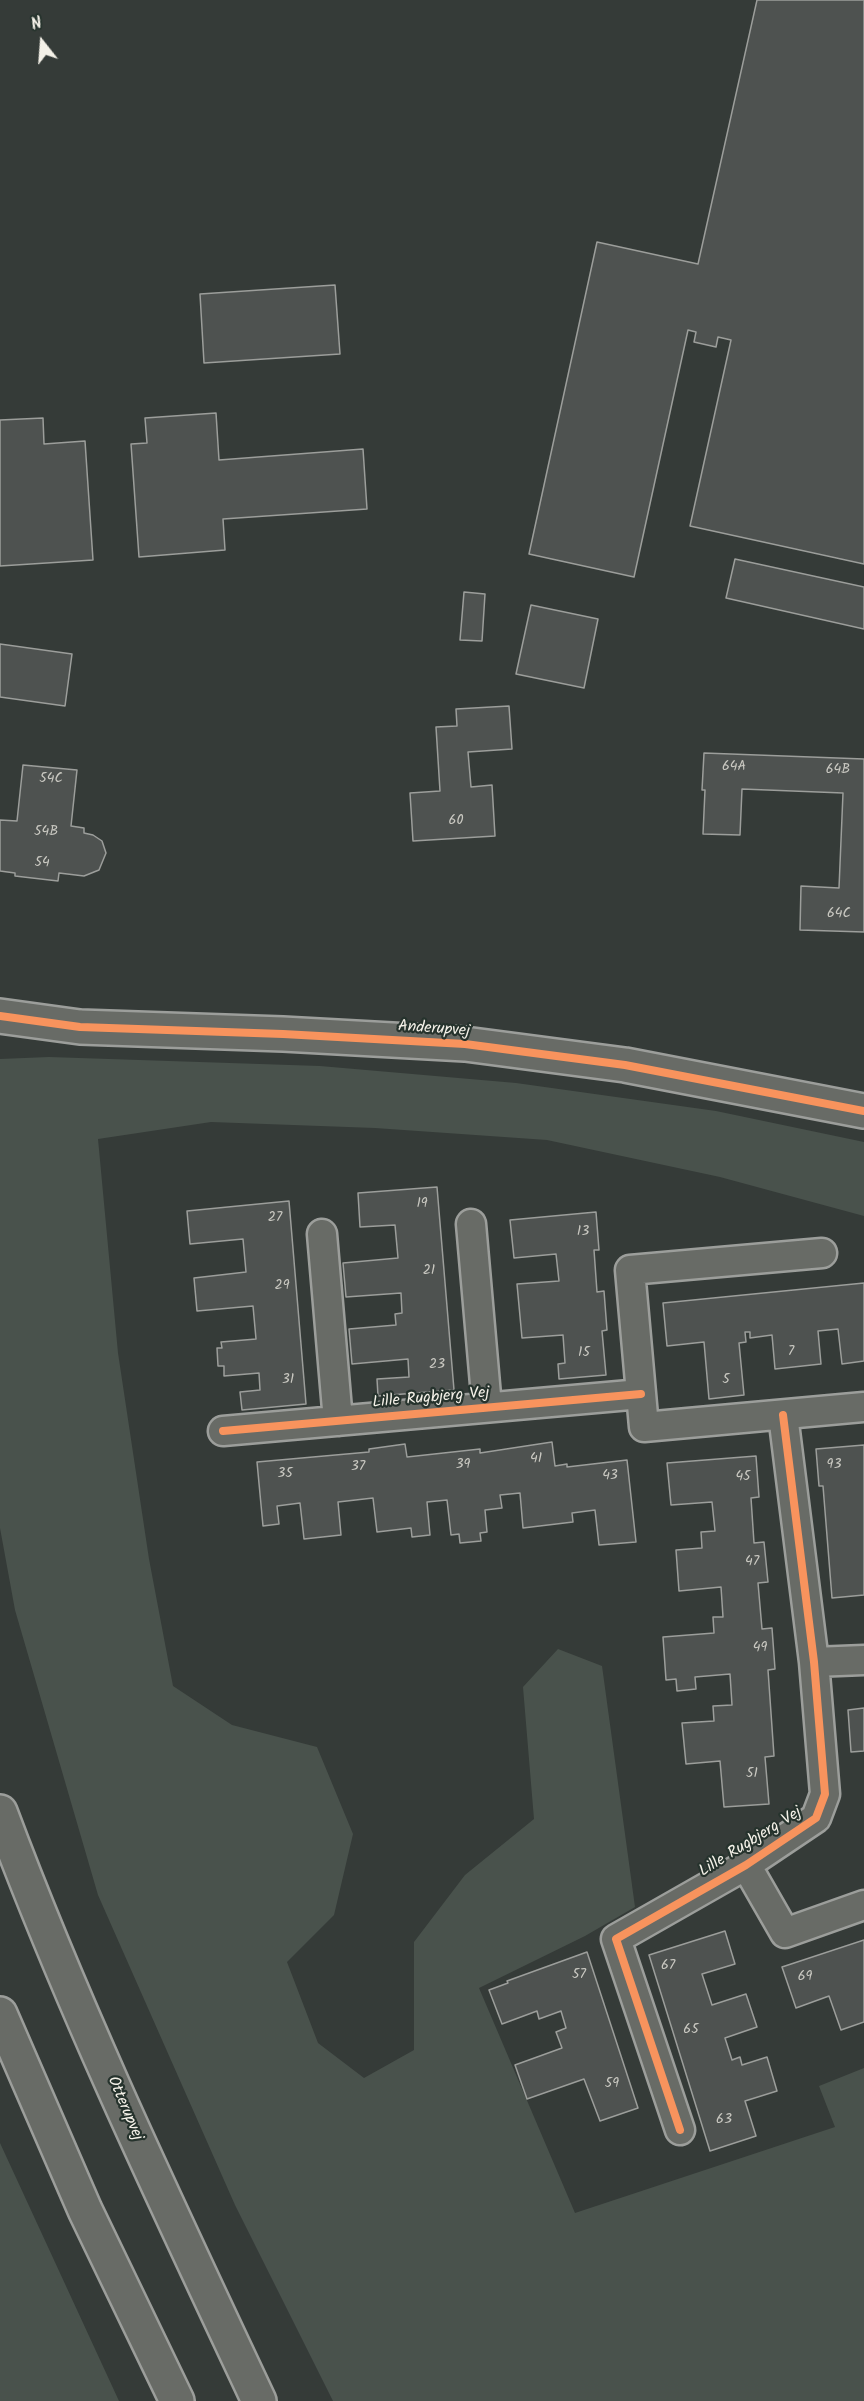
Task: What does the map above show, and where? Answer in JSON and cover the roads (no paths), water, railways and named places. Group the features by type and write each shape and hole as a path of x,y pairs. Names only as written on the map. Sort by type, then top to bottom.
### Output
{"main road":[{"name":"Anderupvej","path":"0,1016 80,1027 283,1034 465,1044 625,1065 863,1108"},
{"name":"Anderupvej","path":"0,1034 80,1027"},
{"name":"Otterupvej","path":"0,1812 31,1894 154,2178 259,2401"},
{"path":"0,2014 85,2210 177,2401"}],"street":[{"name":"Lille Rugbjerg Vej","path":"471,1224 487,1407"},
{"path":"322,1234 338,1421"},
{"path":"822,1253 630,1270 644,1427 864,1407"},
{"name":"Lille Rugbjerg Vej","path":"223,1431 641,1394"},
{"name":"Lille Rugbjerg Vej","path":"680,2130 616,1939 746,1864 816,1818 825,1794 814,1662 783,1414"},
{"path":"814,1662 864,1660"},
{"name":"Lille Rugbjerg Vej","path":"746,1864 785,1933 864,1905"}]}
